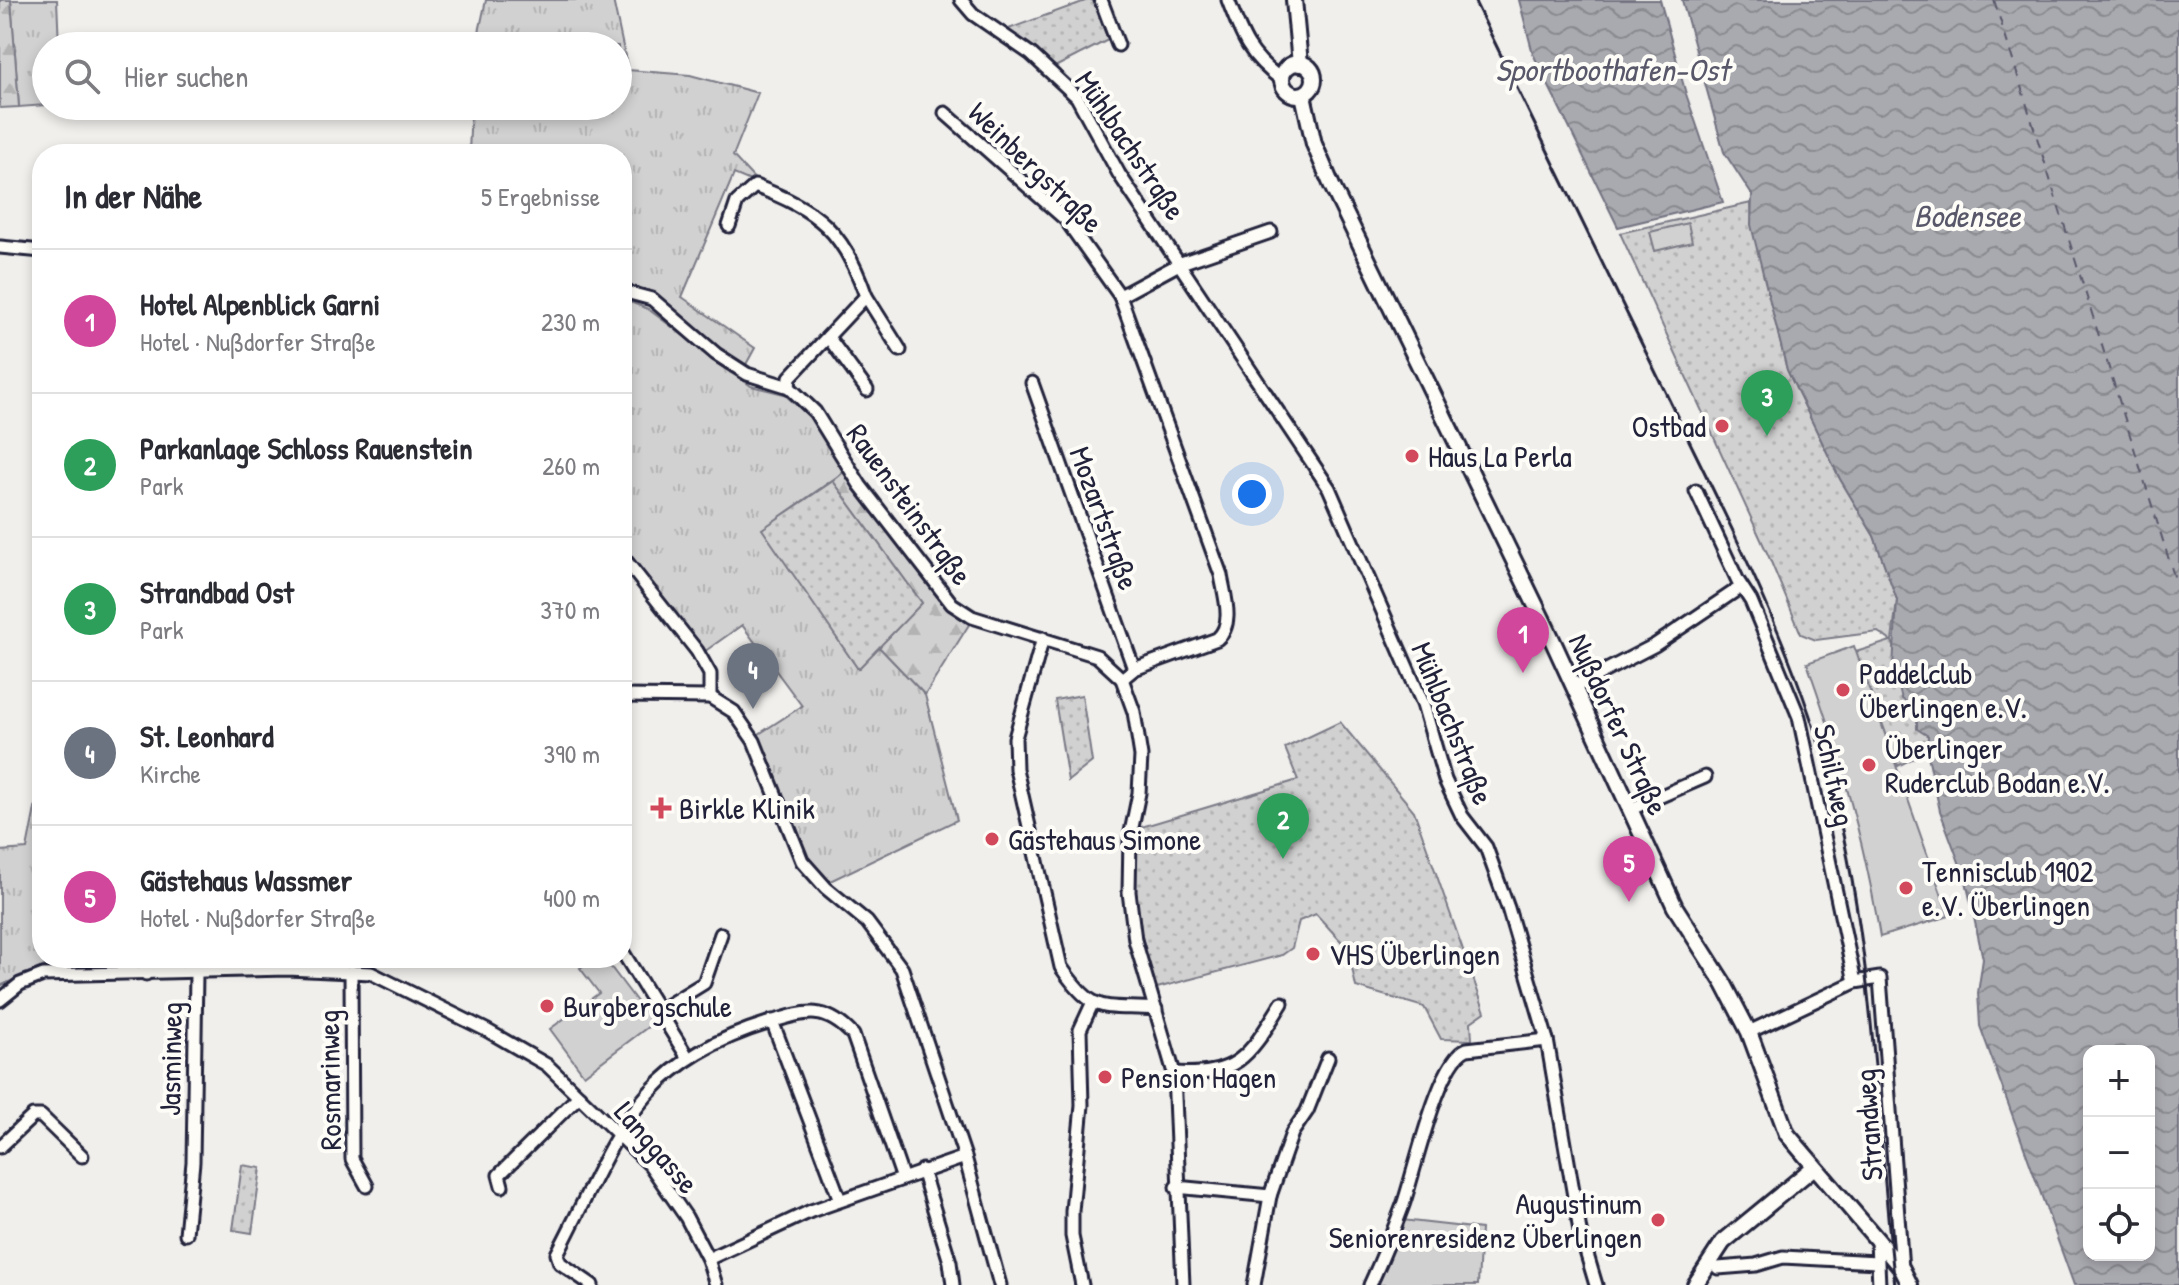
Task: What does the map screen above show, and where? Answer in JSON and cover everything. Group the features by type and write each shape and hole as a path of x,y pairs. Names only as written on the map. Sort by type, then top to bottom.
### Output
{"street":[{"name":"Mühlbachstraße","path":"961,0 973,14 1031,54 1077,97 1119,174 1329,488 1423,704 1445,780 1462,816 1486,847 1508,908 1547,1040 1580,1231 1596,1285"},
{"path":"1101,0 1118,45"},
{"path":"1228,0 1246,45 1259,64 1282,80 1289,92 1303,95"},
{"name":"Nußdorfer Straße","path":"1294,0 1300,64 1312,71 1314,77 1313,85 1303,95 1314,144 1574,687 1675,907 1724,984 1749,1032 1787,1134 1898,1265 1910,1285"},
{"path":"1282,80 1288,68 1300,64"},
{"name":"Weinbergstraße","path":"945,113 1066,220 1120,296 1221,575 1227,621 1224,633 1217,639 1134,669 1122,679"},
{"path":"729,226 737,202 755,186 809,209 834,232 852,256 866,296 900,350"},
{"name":"Mühlbachstraße","path":"1181,263 1271,232"},
{"path":"0,247 32,250"},
{"path":"1120,296 1181,263"},
{"name":"Rauensteinstraße","path":"632,294 652,299 716,354 747,374 789,387 815,412 860,485 952,604 972,617 1097,656 1122,679"},
{"path":"789,387 790,377 866,296"},
{"path":"828,337 867,390"},
{"name":"Mozartstraße","path":"1032,383 1134,669"},
{"name":"Schilfweg","path":"1696,491 1766,634 1799,717 1855,982"},
{"path":"632,569 697,651 710,674 710,697"},
{"path":"1574,687 1655,645 1741,587"},
{"path":"1043,638 1015,738 1016,769 1061,967 1092,1004 1156,1009"},
{"path":"1122,679 1134,712 1141,756 1139,793 1130,837 1129,892 1135,940 1174,1073 1176,1187 1183,1285"},
{"path":"632,696 710,697 734,712 754,741 802,861 826,888 867,922 902,969 918,1007 965,1157 1000,1285"},
{"path":"1631,809 1705,777"},
{"path":"660,1010 704,983 721,934"},
{"path":"632,967 688,1058"},
{"path":"146,968 146,974"},
{"name":"Langgasse","path":"0,1000 28,980 43,975 196,974 251,968"},
{"name":"Langgasse","path":"324,968 371,973 536,1059 650,1165 686,1217 708,1259 716,1285"},
{"name":"Rosmarinweg","path":"351,971 352,1159 367,1186"},
{"name":"Jasminweg","path":"186,1234 186,1146 196,974"},
{"name":"Strandweg","path":"1855,982 1880,978 1898,1265"},
{"path":"1749,1032 1855,982"},
{"path":"1174,1073 1204,1075 1231,1068 1250,1053 1282,1003"},
{"path":"1082,1285 1072,1236 1072,1211 1082,1105 1080,1030 1092,1004"},
{"path":"592,1285 560,1263 557,1254 617,1132 648,1092 688,1058 729,1035 803,1013 824,1013 838,1019 853,1035 902,1176"},
{"path":"772,1021 840,1200"},
{"path":"1370,1285 1404,1202 1436,1098 1457,1054 1467,1049 1547,1040"},
{"path":"1254,1285 1270,1196 1292,1133 1307,1111 1328,1058"},
{"path":"502,1186 499,1175 579,1096"},
{"path":"0,1147 33,1116 41,1116 82,1156"},
{"path":"708,1259 840,1200 902,1176 965,1157"},
{"path":"1695,1285 1723,1242 1813,1168"},
{"path":"922,1170 950,1262 953,1285"},
{"path":"1176,1187 1270,1196"},
{"path":"1877,1241 1879,1285"},
{"path":"1718,1268 1756,1265 1783,1257 1877,1262"}],"green space":[{"path":"0,0 11,0 19,107 0,108"},
{"path":"11,0 57,0 58,32 32,32 32,106 19,107"},
{"path":"486,0 613,0 620,32 479,32"},
{"path":"1093,0 1108,40 1053,68 1003,31"},
{"path":"632,70 690,75 758,93 733,156 760,185 734,174 682,297 755,348 744,368 722,355 651,293 632,290 632,144 469,144 470,120 632,120"},
{"path":"1751,203 1752,225 1787,370 1840,479 1874,536 1897,600 1892,641 1929,735 1927,751 1898,766 1856,652 1891,641 1878,632 1816,640 1801,634 1769,557 1620,233"},
{"path":"1688,223 1692,242 1655,251 1650,232"},
{"path":"632,303 648,309 751,386 784,394 813,420 845,471 763,529 858,669 879,647 925,695 957,820 828,882 805,858 756,736 802,706 742,625 704,652 632,562"},
{"path":"845,471 945,604 970,623 925,695 879,647 922,603 833,481"},
{"path":"833,481 922,603 858,669 762,529"},
{"path":"1854,646 1949,916 1880,937 1850,798 1807,663"},
{"path":"1082,695 1092,762 1068,781 1055,700"},
{"path":"1340,722 1414,811 1485,1012 1471,1022 1472,1040 1441,1039 1424,1007 1356,987 1348,949 1316,914 1299,921 1292,948 1282,955 1157,988 1137,909 1138,828 1298,780 1285,748"},
{"path":"32,824 32,968 40,968 0,986 0,851 27,849"},
{"path":"580,968 612,968 653,1023 584,1075 550,1029 599,993"},
{"path":"242,1165 261,1168 252,1233 233,1230"},
{"path":"1402,1220 1481,1229 1478,1285 1375,1285"}],"water":[{"name":"Sportboothafen-Ost","path":"1519,0 1660,0 1686,94 1723,202 1618,227 1533,54"},
{"name":"Bodensee","path":"1682,0 2179,0 2179,1285 2074,1285 1980,1026 1978,993 1983,959 1966,881 1940,811 1927,751 1928,736 1917,729 1917,711 1902,699 1893,667 1897,600 1874,536 1840,479 1787,370 1751,225 1752,195 1724,152"}],"ferry route":[{"path":"1994,0 2179,592"}],"railway":[{"path":"1474,0 1740,547 1780,636 1814,727 1844,837 1865,964 1895,1285"}],"place":[{"name":"Ostbad","path":"1722,426"},
{"name":"Strandbad Ost","path":"1767,436"},
{"name":"Haus La Perla","path":"1412,456"},
{"name":"Hotel Alpenblick Garni","path":"1523,673"},
{"name":"Paddelclub Überlingen e.V.","path":"1843,690"},
{"name":"St. Leonhard","path":"753,709"},
{"name":"Überlinger Ruderclub Bodan e.V.","path":"1869,765"},
{"name":"Birkle Klinik","path":"661,808"},
{"name":"Gästehaus Simone","path":"992,839"},
{"name":"Parkanlage Schloss Rauenstein","path":"1283,859"},
{"name":"Tennisclub 1902 e.V. Überlingen","path":"1906,888"},
{"name":"Gästehaus Wassmer","path":"1629,902"},
{"name":"VHS Überlingen","path":"1313,954"},
{"name":"Burgbergschule","path":"547,1006"},
{"name":"Pension Hagen","path":"1105,1077"},
{"name":"Augustinum Seniorenresidenz Überlingen","path":"1658,1220"}]}
